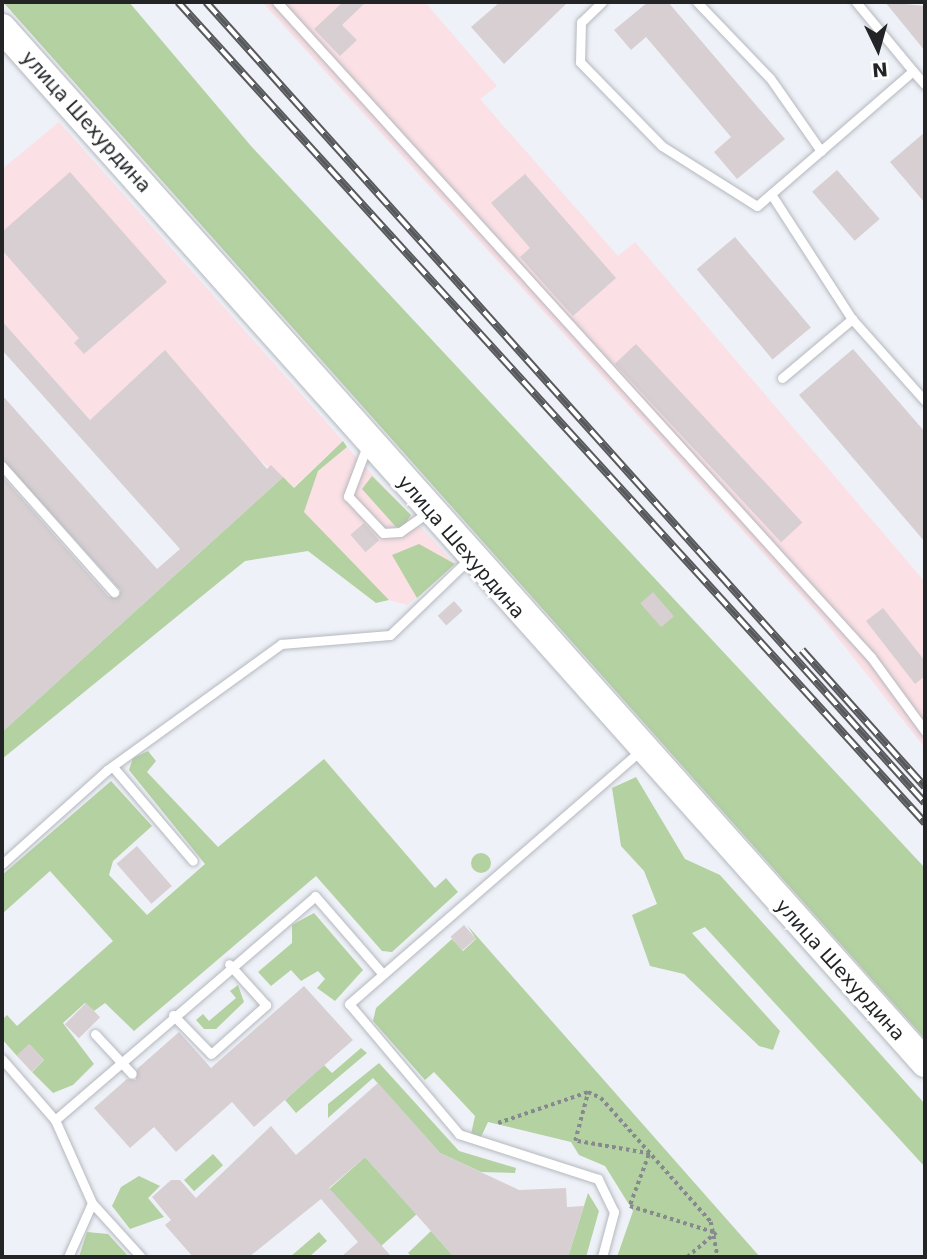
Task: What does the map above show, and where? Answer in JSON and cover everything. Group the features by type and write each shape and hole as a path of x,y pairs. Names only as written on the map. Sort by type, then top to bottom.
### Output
{"main road":[{"name":"улица Шехурдина","path":"2,27 641,750 925,1063"}],"lane":[{"path":"277,2 871,657 925,731"},
{"path":"601,2 581,22 580,62 662,146 757,206 913,71"},
{"path":"697,2 770,78 821,151"},
{"path":"856,2 925,85"},
{"path":"771,194 852,319 925,401"},
{"path":"782,378 852,319"},
{"path":"368,441 348,496 383,533 400,532 430,512"},
{"path":"2,466 114,592"},
{"path":"2,864 113,766 281,644 390,635 471,558"},
{"path":"602,1257 614,1212 598,1179 459,1134 349,1004 641,750"},
{"path":"113,766 193,861"},
{"path":"55,1120 229,964 315,896 382,973"},
{"path":"173,1015 211,1054 266,1005 229,964"},
{"path":"95,1034 132,1074"},
{"path":"2,1059 55,1120 92,1203 141,1257"},
{"path":"68,1257 92,1203"}],"path":[{"path":"588,1092 575,1141 650,1154"},
{"path":"498,1123 588,1092 601,1098 716,1233 719,1257"},
{"path":"650,1154 630,1206 716,1233"},
{"path":"687,1257 716,1233"}],"shaded area":[{"path":"262,2 425,2 497,86 480,99 618,256 635,242 925,582 925,748 822,618"},
{"path":"59,122 343,441 293,488 254,455 165,351 90,420 2,321 2,169"},
{"path":"347,447 455,564 407,605 389,600 303,512 318,471"}],"green space":[{"path":"3,2 129,2 251,146 925,868 925,1039"},
{"path":"343,441 347,447 318,471 304,512 389,600 376,603 308,551 245,561 2,759 2,732 283,477 294,488"},
{"path":"372,476 411,515 403,528 396,527 362,489"},
{"path":"419,544 455,564 417,598 392,555"},
{"path":"148,751 156,761 147,772 218,847 324,759 435,888 446,878 458,892 392,952 382,951 316,876 134,1031 105,1003 94,1011 85,1003 63,1023 94,1064 73,1085 53,1093 32,1072 44,1060 30,1045 17,1056 2,1039 2,1020 7,1015 17,1026 113,941 50,871 2,914 2,875 111,781 152,826 113,861 109,875 147,915 205,864 129,770 133,758"},
{"path":"636,777 685,859 720,875 925,1104 925,1167 705,927 692,933 780,1031 773,1050 759,1046 684,974 650,966 632,915 657,904 644,871 621,846 612,788"},
{"path":"477,853 485,853 491,863 485,873 477,873 471,867 471,859"},
{"path":"314,913 363,970 335,1001 317,988 325,979 318,971 301,981 291,970 271,986 258,972 292,943 292,925"},
{"path":"467,925 760,1257 617,1257 633,1211 605,1166 579,1155 571,1142 488,1122 481,1137 471,1134 475,1116 434,1072 425,1080 373,1021 376,1008 452,939 463,951 476,939"},
{"path":"238,985 244,1002 216,1029 204,1029 196,1020 203,1014 209,1021 236,998 230,991"},
{"path":"361,1048 367,1053 296,1113 285,1100 324,1065 332,1073"},
{"path":"379,1063 459,1151 516,1168 515,1173 481,1172 440,1153 373,1078 328,1118 328,1104"},
{"path":"213,1154 223,1165 194,1191 184,1180"},
{"path":"365,1157 417,1214 381,1246 329,1189"},
{"path":"139,1176 160,1186 148,1198 164,1217 130,1229 112,1206 121,1187"},
{"path":"588,1193 599,1211 586,1257 568,1257"},
{"path":"431,1231 454,1257 412,1257 408,1253"},
{"path":"87,1232 108,1234 129,1257 79,1257"},
{"path":"319,1232 327,1241 309,1257 290,1257"}],"building":[{"path":"343,2 366,2 342,25 357,40 340,56 314,29"},
{"path":"500,2 568,2 504,64 471,27"},
{"path":"648,2 668,2 785,139 737,179 714,152 731,137 646,37 631,50 614,30"},
{"path":"885,2 925,6 925,51"},
{"path":"925,132 925,203 890,162"},
{"path":"837,170 880,219 855,241 812,192"},
{"path":"70,172 167,282 84,354 74,343 79,338 2,250 2,232"},
{"path":"525,174 616,278 573,316 520,257 530,248 491,203"},
{"path":"735,237 811,327 773,360 697,269"},
{"path":"2,321 90,420 165,350 267,469 271,465 283,477 2,732 2,476 109,597 121,591 2,459 2,395 157,569 180,549 2,350"},
{"path":"636,344 802,522 781,542 615,364"},
{"path":"853,349 925,432 925,542 799,395"},
{"path":"364,523 379,540 366,552 350,535"},
{"path":"653,592 674,616 661,627 640,603"},
{"path":"454,601 463,611 446,625 438,616"},
{"path":"883,608 925,661 925,676 915,684 866,621"},
{"path":"137,846 172,886 151,904 117,864"},
{"path":"464,925 476,939 462,950 450,937"},
{"path":"304,986 353,1040 254,1127 232,1102 176,1152 154,1127 130,1148 94,1108 127,1079 136,1080 137,1069 179,1032 211,1068"},
{"path":"86,1003 100,1017 79,1038 65,1024"},
{"path":"29,1044 44,1060 32,1072 17,1056"},
{"path":"378,1083 440,1153 519,1190 566,1188 567,1207 584,1206 568,1257 454,1257 365,1157 329,1188 392,1257 341,1257 358,1242 321,1199 249,1257 193,1257 165,1225 171,1220 152,1197 171,1180 180,1180 196,1198 271,1126 296,1155"}],"railway":[{"path":"178,2 925,823"},
{"path":"206,2 925,803"},
{"path":"802,650 925,787"}]}
